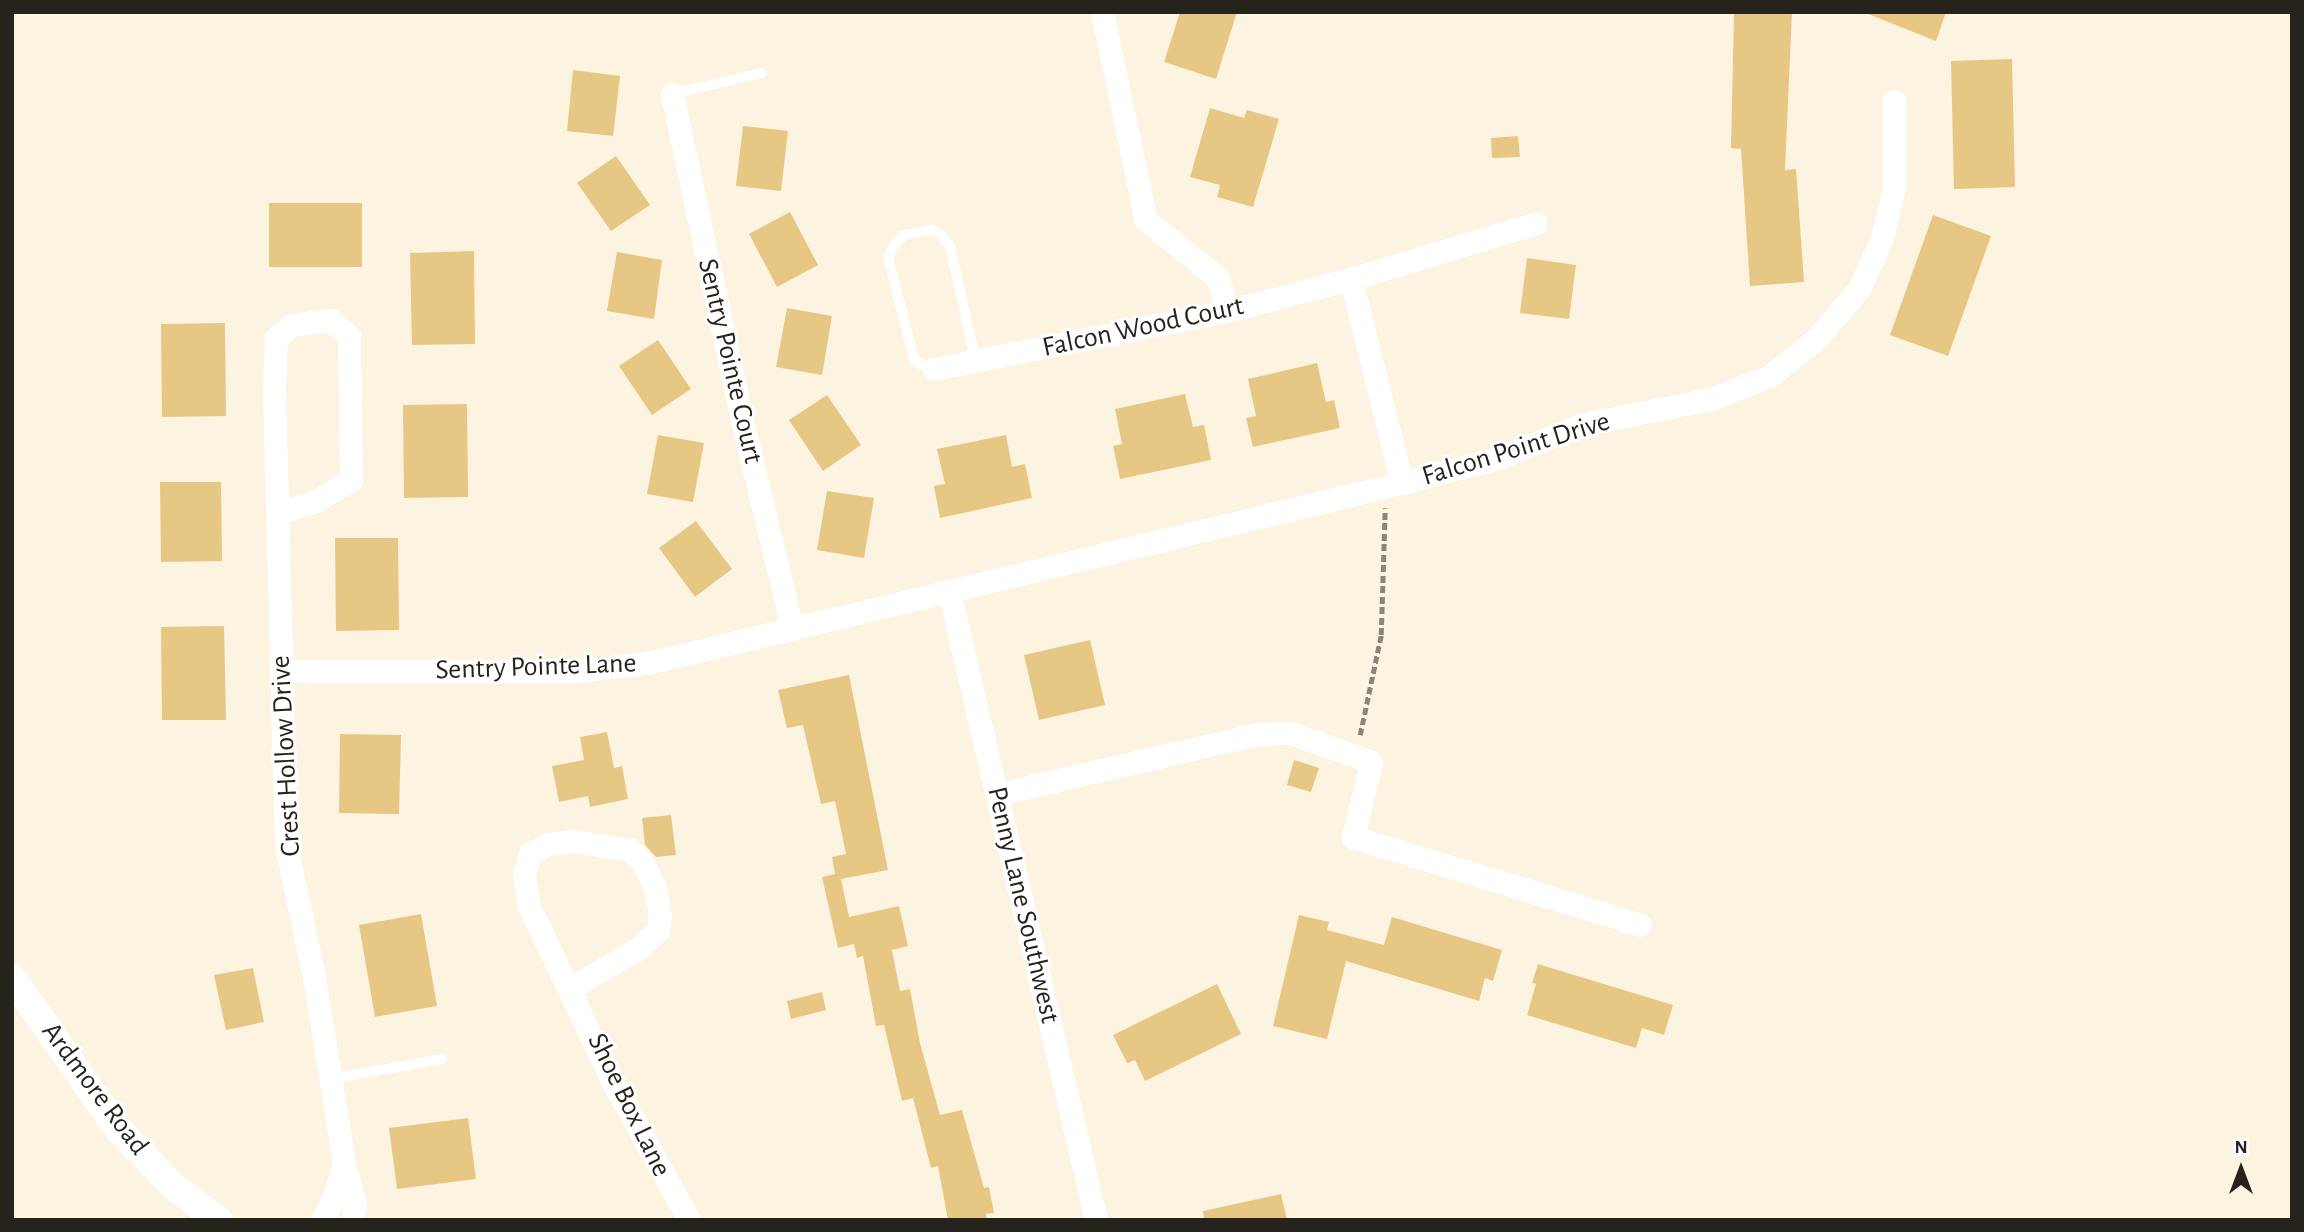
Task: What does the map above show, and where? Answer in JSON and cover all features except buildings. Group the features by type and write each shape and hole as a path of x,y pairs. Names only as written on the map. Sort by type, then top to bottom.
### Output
{"street":[{"path":"1102,12 1146,220 1218,278 1227,311"},
{"name":"Sentry Pointe Court","path":"671,94 740,412 792,627"},
{"name":"Falcon Point Drive","path":"949,591 1495,459 1584,424 1711,399 1770,376 1815,340 1859,289 1882,238 1894,188 1894,101"},
{"name":"Falcon Wood Court","path":"934,369 1227,311 1352,279 1536,223"},
{"path":"1352,279 1394,485"},
{"name":"Crest Hollow Drive","path":"277,513 316,501 351,480 349,335 330,320 292,324 276,338 274,390 277,513 286,846 314,976 344,1163 355,1204 352,1220"},
{"name":"Sentry Pointe Lane","path":"282,671 573,671 648,663 949,591"},
{"name":"Penny Lane Southwest","path":"949,591 1096,1220"},
{"path":"998,794 1257,734 1291,733 1371,762 1353,837 1640,925"},
{"name":"Shoe Box Lane","path":"571,988 639,948 658,930 660,916 655,888 644,864 631,850 573,841 548,844 530,853 524,874 528,904 571,988 615,1086 689,1220"},
{"name":"Ardmore Road","path":"12,978 118,1129 172,1185 218,1220"},
{"name":"Crest Hollow Drive","path":"322,1220 334,1196 344,1163"}],"lane":[{"path":"671,94 762,73"},
{"path":"934,369 915,362 888,258 894,244 904,235 932,230 940,234 950,246 976,362"},
{"path":"330,1079 442,1059"}],"path":[{"path":"1355,757 1381,635 1386,545 1394,485"}]}
